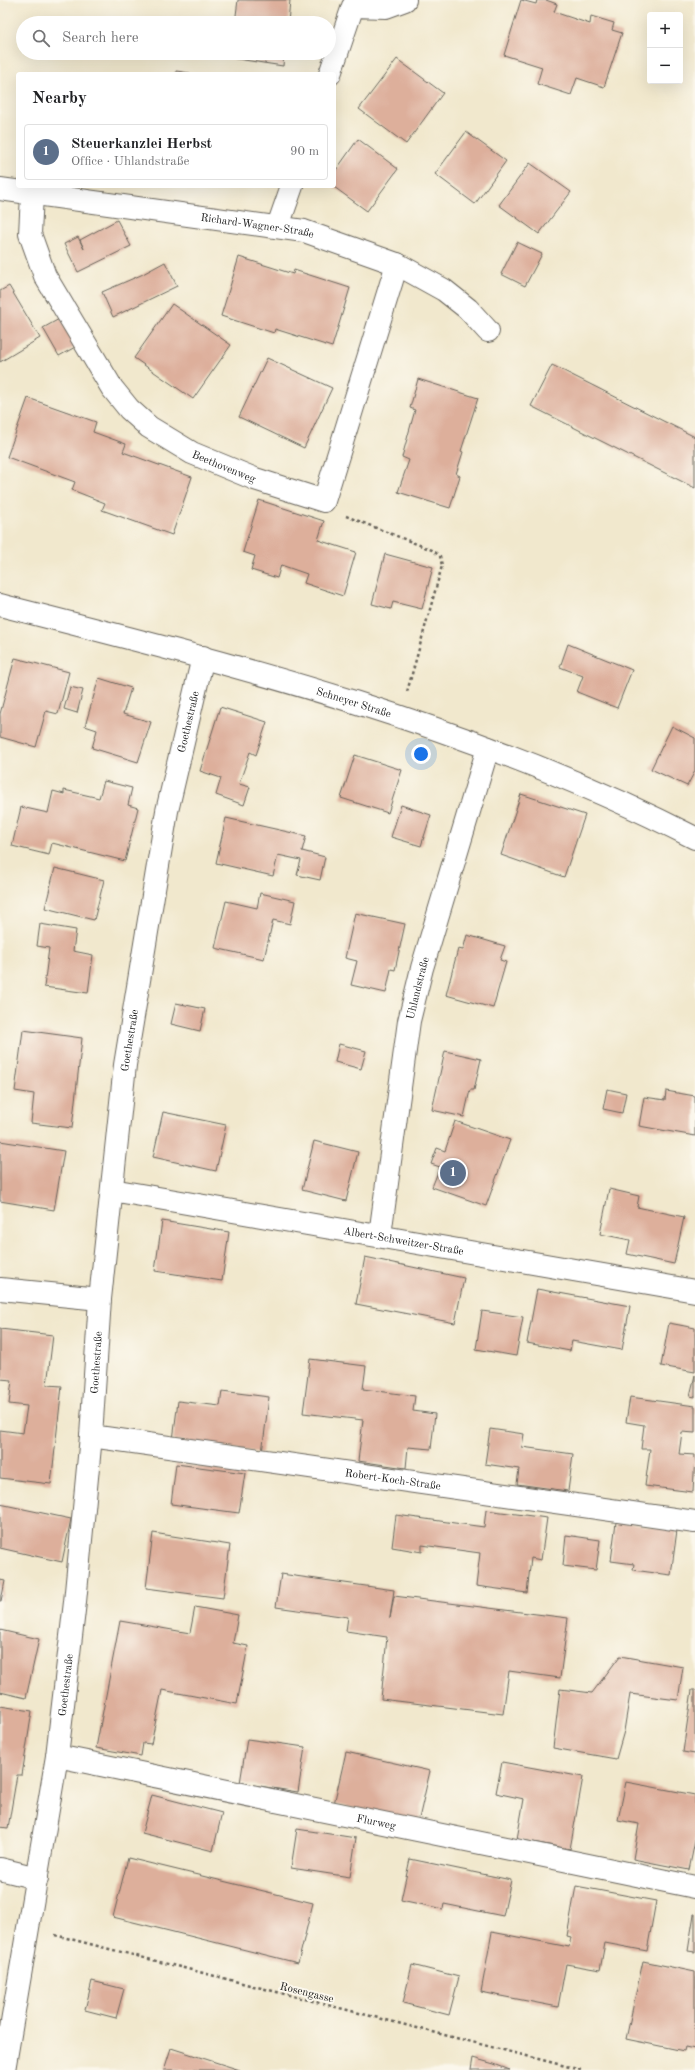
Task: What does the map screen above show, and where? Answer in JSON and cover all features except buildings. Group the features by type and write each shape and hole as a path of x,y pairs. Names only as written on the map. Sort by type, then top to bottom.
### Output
{"street":[{"path":"336,52 349,3 386,7 405,0"},
{"path":"331,72 334,60"},
{"path":"278,226 291,188"},
{"name":"Richard-Wagner-Straße","path":"0,189 278,226 304,231 397,264 444,290 468,309 488,331"},
{"name":"Beethovenweg","path":"32,194 30,234 45,276 112,388 129,409 149,427 192,453 256,479 324,501"},
{"path":"324,501 397,264"},
{"name":"Schneyer Straße","path":"0,605 202,657 400,717 488,748 572,781 695,838"},
{"name":"Goethestraße","path":"4,2070 30,1929 57,1756 75,1602 91,1436 100,1299 125,1065 167,811 202,657"},
{"name":"Uhlandstraße","path":"380,1235 409,1021 422,968 488,748"},
{"name":"Albert-Schweitzer-Straße","path":"112,1190 380,1235 695,1291"},
{"path":"0,1288 100,1299"},
{"name":"Robert-Koch-Straße","path":"91,1436 695,1522"},
{"name":"Flurweg","path":"57,1756 695,1887"},
{"path":"0,1869 37,1878"}],"path":[{"path":"324,501 346,516 432,550 440,556 442,566 400,717"},
{"name":"Rosengasse","path":"30,1929 581,2070"}],"place":[{"name":"Steuerkanzlei Herbst","path":"453,1173"}]}
